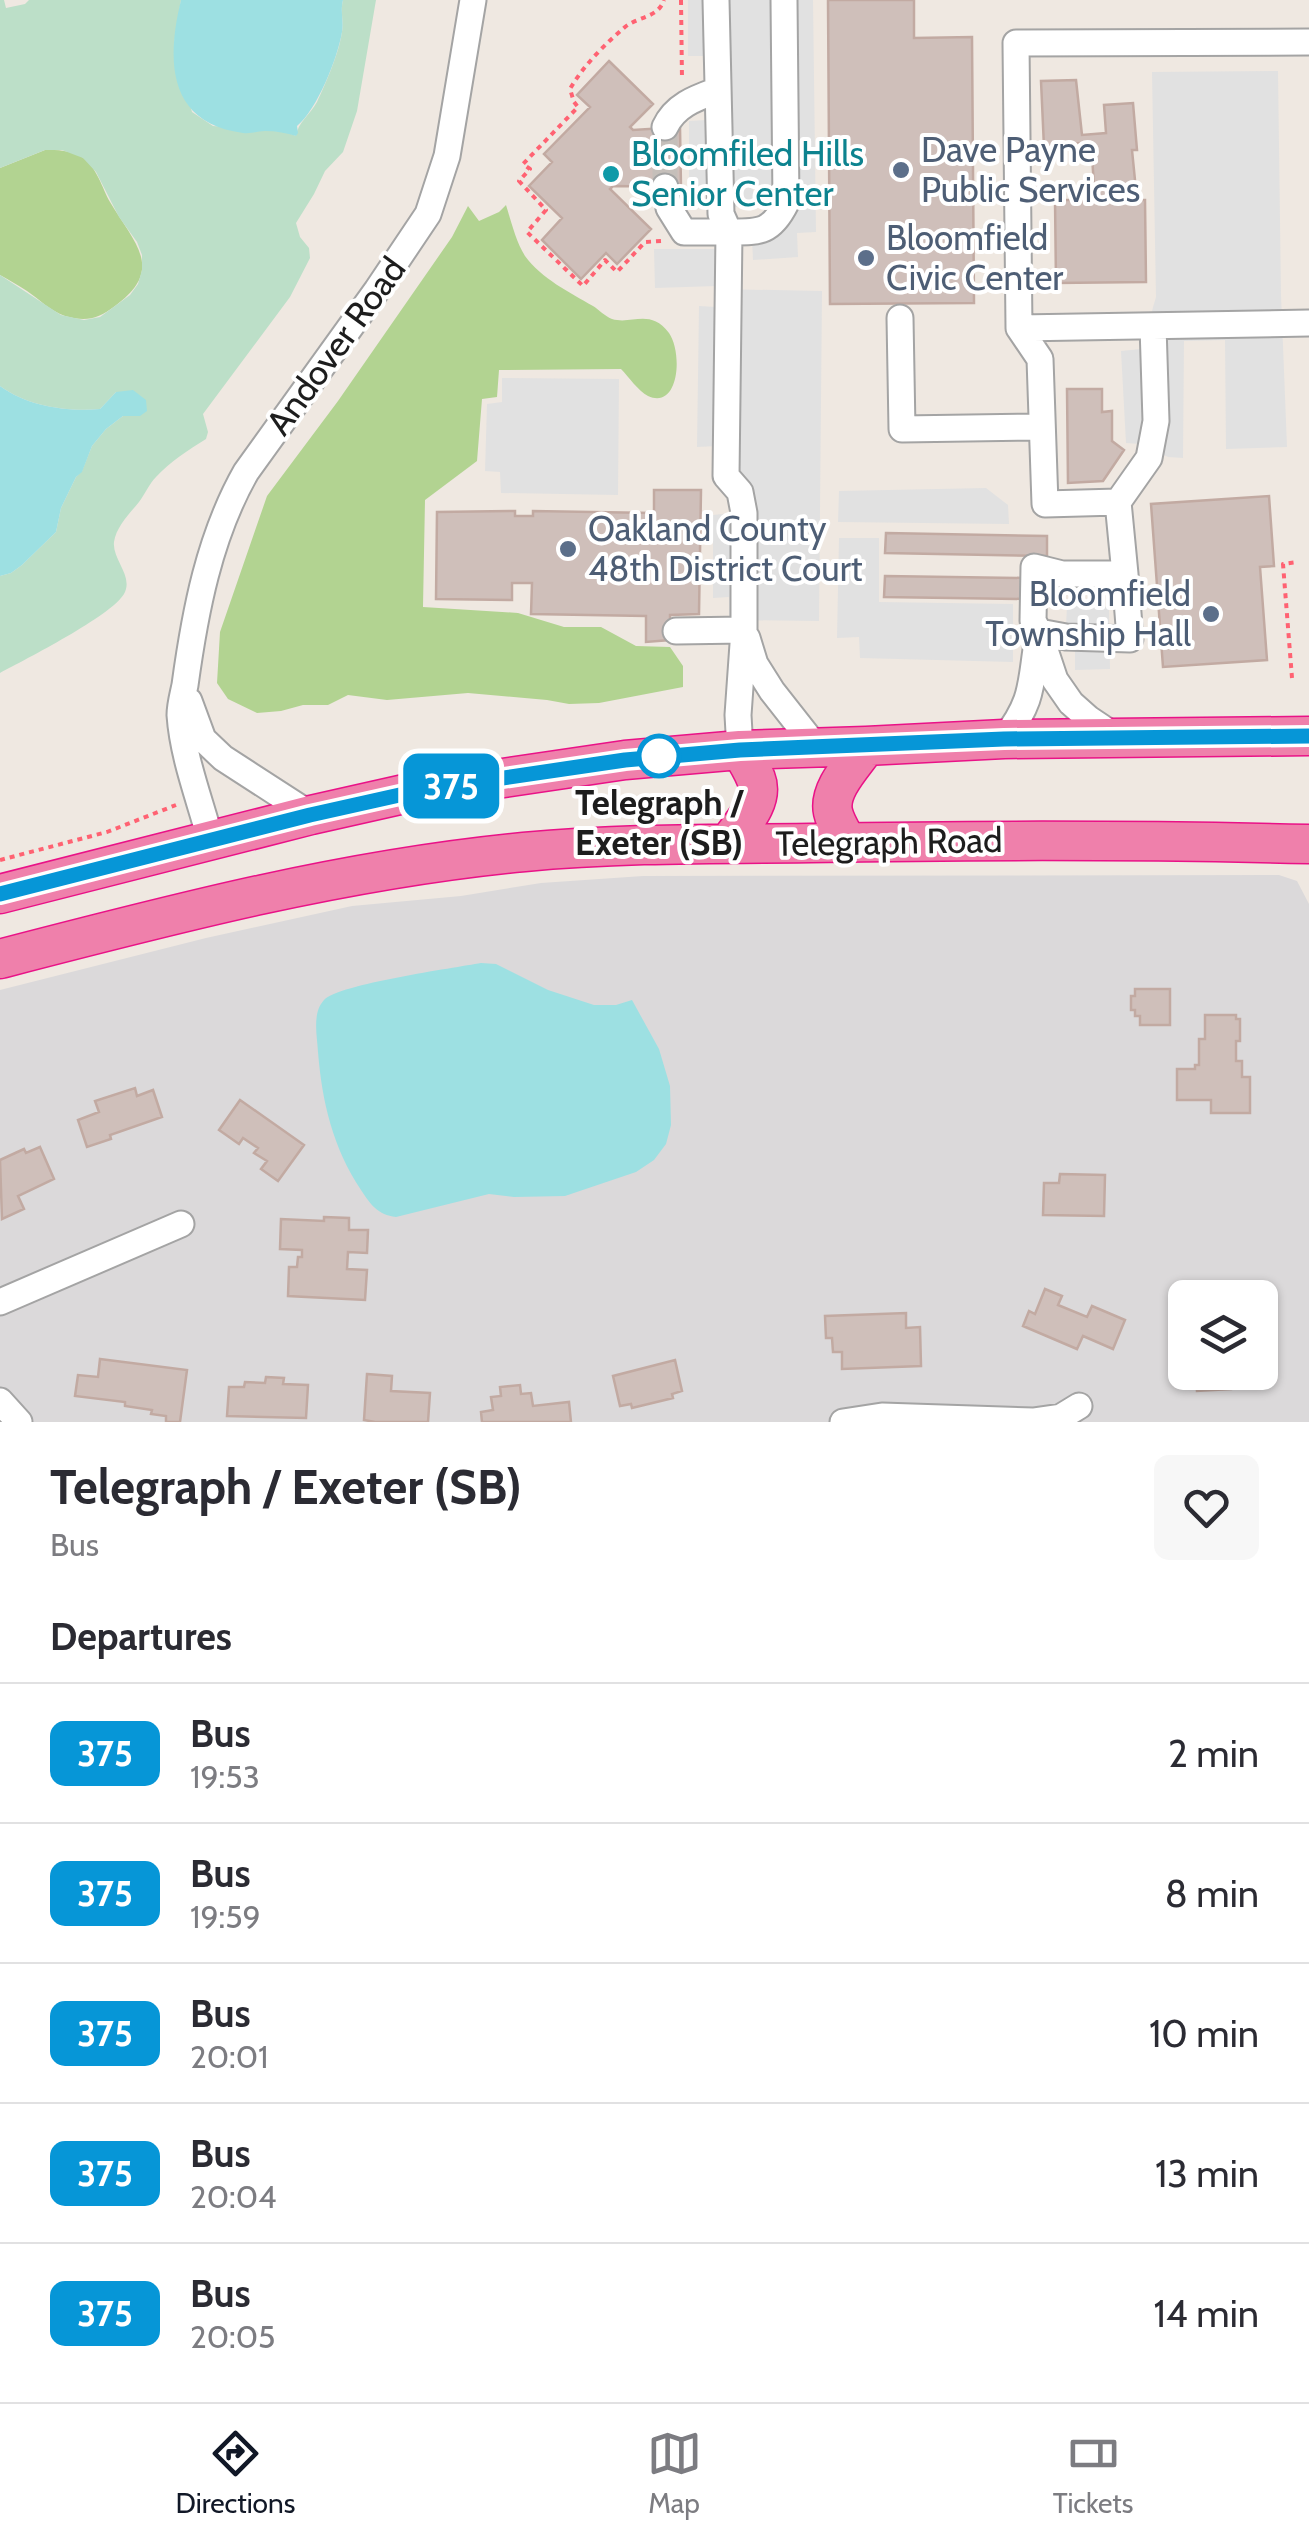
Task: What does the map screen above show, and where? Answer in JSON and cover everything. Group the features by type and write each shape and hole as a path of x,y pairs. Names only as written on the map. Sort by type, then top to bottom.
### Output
{"highway":[{"path":"0,894 422,790 574,766 740,750 1004,739 1309,736"},
{"path":"847,842 833,814 832,801 866,746"},
{"path":"728,844 756,802 758,792 758,782 740,750"},
{"name":"Telegraph Road","path":"0,959 213,904 379,871 523,852 847,842 1120,840 1309,844"}],"street":[{"name":"Andover Road","path":"211,842 183,740 180,709 188,648 218,529 246,472 428,214 447,156 473,0"},
{"path":"716,0 720,214 729,232 726,476 740,492 744,513 740,750"},
{"path":"665,187 669,208 684,232 760,232 776,221 786,202 784,0"},
{"path":"1118,502 1044,504 1040,359 1019,328 1016,43 1309,42"},
{"path":"665,127 684,105 718,90"},
{"path":"900,318 902,429 1042,426"},
{"path":"1019,328 1309,323"},
{"path":"1039,632 1066,638 1130,640 1118,502 1150,458 1156,422 1153,326"},
{"path":"1116,737 1071,704 1055,680 1033,621 1034,567 1062,574 1125,574"},
{"path":"676,631 744,630"},
{"path":"744,630 756,664 772,691 816,747"},
{"path":"1004,739 1022,716 1033,684 1039,632"},
{"name":"Andover Road","path":"185,686 203,739 223,758 310,815"},
{"path":"0,1302 181,1224"},
{"path":"0,1401 18,1422"},
{"path":"843,1422 882,1416 1033,1421 1061,1418 1079,1406"}],"path":[{"path":"664,0 653,14 636,19 623,29 578,75 570,89 578,107 523,164 530,169 519,181 546,210 528,232 583,286 606,260 617,272 645,242 667,241"},
{"path":"681,0 682,90"},
{"path":"1292,678 1283,564 1298,562"},
{"path":"0,860 107,832 185,802"}],"shaded area":[{"path":"688,0 813,0 816,232 797,233 798,257 753,260 751,217 772,204 773,186 753,187 753,206 689,209 689,121 707,120 707,56 688,56"},
{"path":"1278,71 1287,447 1226,449 1225,340 1184,341 1183,458 1126,443 1121,351 1141,349 1156,297 1152,72"},
{"path":"654,249 716,249 717,286 655,288"},
{"path":"717,289 822,291 819,621 729,620 729,597 713,598 713,515 732,513 731,498 715,483 717,446 697,447 699,306 716,307"},
{"path":"502,378 619,379 618,495 501,493 500,472 485,471 487,404 502,402"},
{"path":"986,488 1008,505 1009,524 838,522 839,491"},
{"path":"839,538 879,538 879,602 1013,604 1013,662 860,658 859,637 837,638"},
{"path":"1067,605 1109,607 1110,669 1075,670 1075,651 1065,649"},
{"path":"1279,875 1297,881 1309,904 1309,1422 0,1422 0,990 352,906 461,896 541,883 643,876"}],"green space":[{"path":"0,0 4,0 6,8 29,0 181,0 174,44 192,112 213,126 296,136 317,102 335,58 342,32 343,0 376,0 357,111 343,152 325,171 296,223 310,258 290,297 203,414 206,439 156,477 120,526 114,549 126,581 124,594 86,625 0,673 0,576 22,565 56,532 61,508 76,477 106,429 123,416 140,416 116,392 100,409 74,409 35,403 0,386 0,275 61,315 84,320 100,317 130,295 138,284 142,255 96,172 83,158 62,150 45,150 0,168"},
{"path":"45,150 69,152 87,161 141,256 139,280 130,293 97,316 79,319 60,314 0,275 0,168"},
{"path":"506,205 522,250 548,278 612,319 648,319 662,325 676,353 675,377 666,395 658,398 644,394 621,369 499,370 497,397 482,399 477,461 425,500 423,607 518,613 564,627 601,627 636,646 670,647 683,666 683,687 599,703 569,704 468,693 387,700 348,695 328,705 257,713 228,699 217,683 220,632 267,496 452,237 468,206 479,221"}],"water":[{"path":"181,0 343,0 342,32 336,55 319,96 297,126 296,136 269,131 243,133 218,127 186,103 174,67"},
{"path":"0,386 35,403 74,409 100,409 116,392 133,390 146,400 147,411 140,416 123,416 106,429 76,477 61,508 56,532 22,565 0,576"},
{"path":"481,963 496,964 548,990 594,1005 632,1000 659,1049 670,1086 671,1125 666,1144 654,1160 636,1172 565,1196 489,1194 396,1217 384,1214 371,1204 351,1174 331,1124 316,1032 320,1005 351,988"}],"building":[{"name":"Dave Payne Public Services","path":"828,0 914,0 914,38 972,37 974,303 830,304"},
{"name":"Bloomfiled Hills Senior Center","path":"609,61 653,104 630,127 633,130 680,127 681,187 613,186 610,189 651,229 617,264 606,253 581,279 542,240 562,218 529,186 552,162 544,154 590,107 577,95"},
{"path":"1076,80 1082,135 1106,133 1104,105 1133,103 1137,200 1145,200 1146,282 1056,283 1055,200 1095,200 1091,142 1044,147 1041,81"},
{"path":"1067,389 1102,389 1102,412 1112,411 1112,441 1124,450 1103,481 1068,483"},
{"name":"Oakland County 48th District Court","path":"654,490 701,490 699,614 670,615 670,640 646,642 646,616 531,614 532,583 512,583 512,600 436,599 437,512 515,511 515,516 533,516 533,511 654,513"},
{"name":"Bloomfield Township Hall","path":"1269,496 1274,566 1260,567 1267,660 1163,667 1151,504"},
{"path":"886,533 1047,536 1047,556 885,553"},
{"path":"885,576 1025,578 1025,599 884,597"},
{"path":"1135,989 1170,989 1170,1025 1140,1025 1140,1016 1131,1010"},
{"path":"1205,1015 1236,1015 1240,1019 1236,1061 1242,1061 1242,1077 1250,1077 1250,1113 1211,1113 1211,1100 1177,1100 1177,1069 1195,1069 1199,1065 1199,1039 1205,1039"},
{"path":"135,1088 137,1096 153,1090 162,1117 87,1147 78,1120 99,1112 95,1101"},
{"path":"240,1100 304,1145 278,1181 261,1169 267,1161 254,1153 258,1148 243,1138 239,1144 219,1130"},
{"path":"40,1147 54,1179 18,1196 24,1209 2,1219 0,1160 24,1149 26,1153"},
{"path":"1060,1174 1105,1175 1104,1216 1043,1215 1044,1183 1059,1183"},
{"path":"324,1217 349,1218 349,1230 368,1230 367,1253 348,1252 347,1269 367,1270 365,1300 288,1296 289,1267 297,1267 302,1250 280,1249 281,1219 324,1221"},
{"path":"1045,1289 1062,1296 1058,1305 1087,1317 1092,1306 1125,1320 1113,1349 1083,1336 1077,1349 1023,1326 1029,1311 1035,1314"},
{"path":"906,1313 906,1328 920,1327 921,1366 842,1369 842,1352 833,1352 832,1338 826,1338 825,1316"},
{"path":"100,1359 187,1370 180,1422 166,1422 166,1416 125,1406 125,1402 75,1396 78,1375 98,1377"},
{"path":"675,1360 682,1391 672,1394 673,1398 632,1408 631,1404 620,1406 613,1376"},
{"path":"367,1374 392,1376 391,1391 430,1393 428,1422 364,1420"},
{"path":"266,1377 284,1378 283,1384 308,1385 306,1418 227,1416 229,1387 244,1387 245,1382 265,1383"},
{"path":"520,1385 521,1394 531,1393 533,1406 569,1402 571,1422 482,1422 481,1412 493,1410 491,1397 501,1396 500,1387"}],"tunnel":[{"path":"665,127 665,187"}],"bus line":[{"name":"375","path":"0,894 422,790 574,766 740,750 1004,739 1309,736"}],"place":[{"name":"Dave Payne Public Services","path":"901,170"},
{"name":"Bloomfiled Hills Senior Center","path":"611,174"},
{"name":"Bloomfield Civic Center","path":"866,258"},
{"name":"Oakland County 48th District Court","path":"568,549"},
{"name":"Bloomfield Township Hall","path":"1211,614"},
{"name":"Telegraph / Exeter (SB)","path":"659,756"}]}
